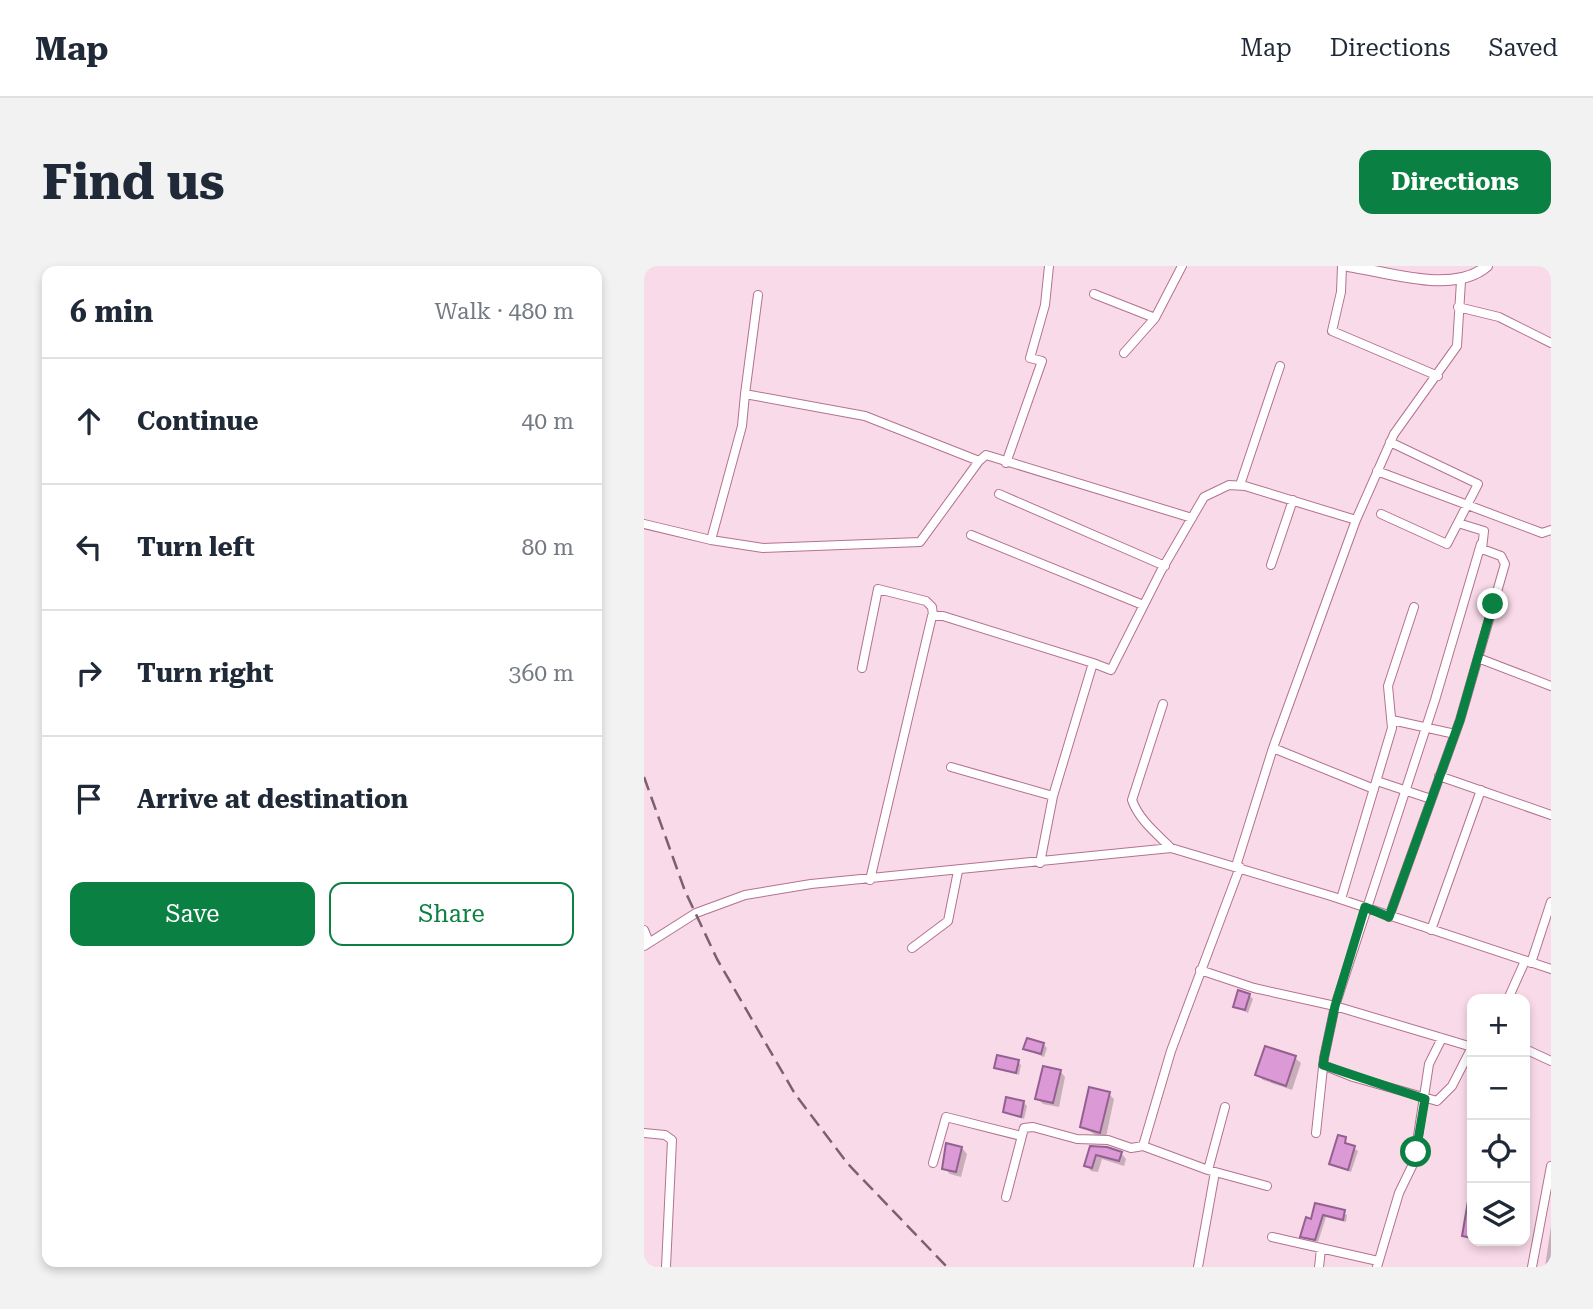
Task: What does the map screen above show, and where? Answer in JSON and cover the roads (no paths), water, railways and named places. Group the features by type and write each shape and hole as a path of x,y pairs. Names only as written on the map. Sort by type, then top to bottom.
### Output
{"street":[{"path":"1006,463 1042,361 1030,358 1045,305 1049,266"},
{"path":"1124,353 1155,318 1182,266"},
{"path":"1342,266 1341,292 1332,331 1438,376"},
{"path":"1348,266 1440,281 1461,281 1487,266"},
{"path":"1143,1146 1200,970 1238,867 1273,748 1356,520 1390,442 1457,346 1461,281"},
{"path":"1094,294 1155,318"},
{"path":"711,540 742,426 758,295"},
{"path":"1458,307 1499,317 1551,343"},
{"path":"1240,485 1280,366"},
{"path":"745,394 865,416 979,461"},
{"path":"1381,514 1447,544 1478,484 1390,442"},
{"path":"644,524 711,540 763,548 920,542 986,455 1192,518"},
{"path":"1377,471 1542,533 1551,530"},
{"path":"933,615 1111,670 1143,605 1205,497 1229,485 1240,485 1356,520"},
{"path":"999,494 1165,566"},
{"path":"1270,565 1293,500"},
{"path":"1316,1133 1323,1065 1335,1006 1405,790 1484,531 1458,523"},
{"path":"971,535 1143,605"},
{"path":"1389,917 1455,734 1505,564 1502,556 1485,551 1480,544"},
{"path":"862,668 877,589 926,601 932,607 933,615 870,880"},
{"path":"1341,900 1376,785 1392,720 1386,694 1414,607"},
{"path":"1478,658 1551,686"},
{"path":"1040,863 1053,796 1093,663"},
{"path":"1163,704 1132,800 1135,810 1171,848"},
{"path":"1392,720 1455,734"},
{"path":"1273,748 1376,785 1405,790 1431,799"},
{"path":"950,767 1053,796"},
{"path":"1439,776 1551,814"},
{"path":"1431,930 1481,790"},
{"path":"644,930 647,944 696,914 745,895 811,884 1171,848 1365,907 1551,969"},
{"path":"912,948 948,921 958,871"},
{"path":"1511,994 1528,962 1551,902"},
{"path":"1200,970 1254,988 1335,1006 1467,1046"},
{"path":"1272,1237 1377,1264 1399,1193 1414,1162 1429,1064 1441,1038"},
{"path":"1530,1051 1551,1061"},
{"path":"1323,1065 1437,1101 1446,1094 1467,1056"},
{"path":"1198,1267 1211,1171 1225,1107"},
{"path":"933,1163 946,1117 1021,1136"},
{"path":"1006,1197 1024,1128 1033,1127 1077,1139 1108,1140 1131,1148 1143,1146 1211,1171 1267,1186"},
{"path":"644,1133 665,1135 672,1140 666,1267"},
{"path":"1532,1267 1551,1166"},
{"path":"1319,1267 1321,1250"}],"railway":[{"path":"644,777 685,891 717,959 795,1094 848,1164 947,1267"}]}
